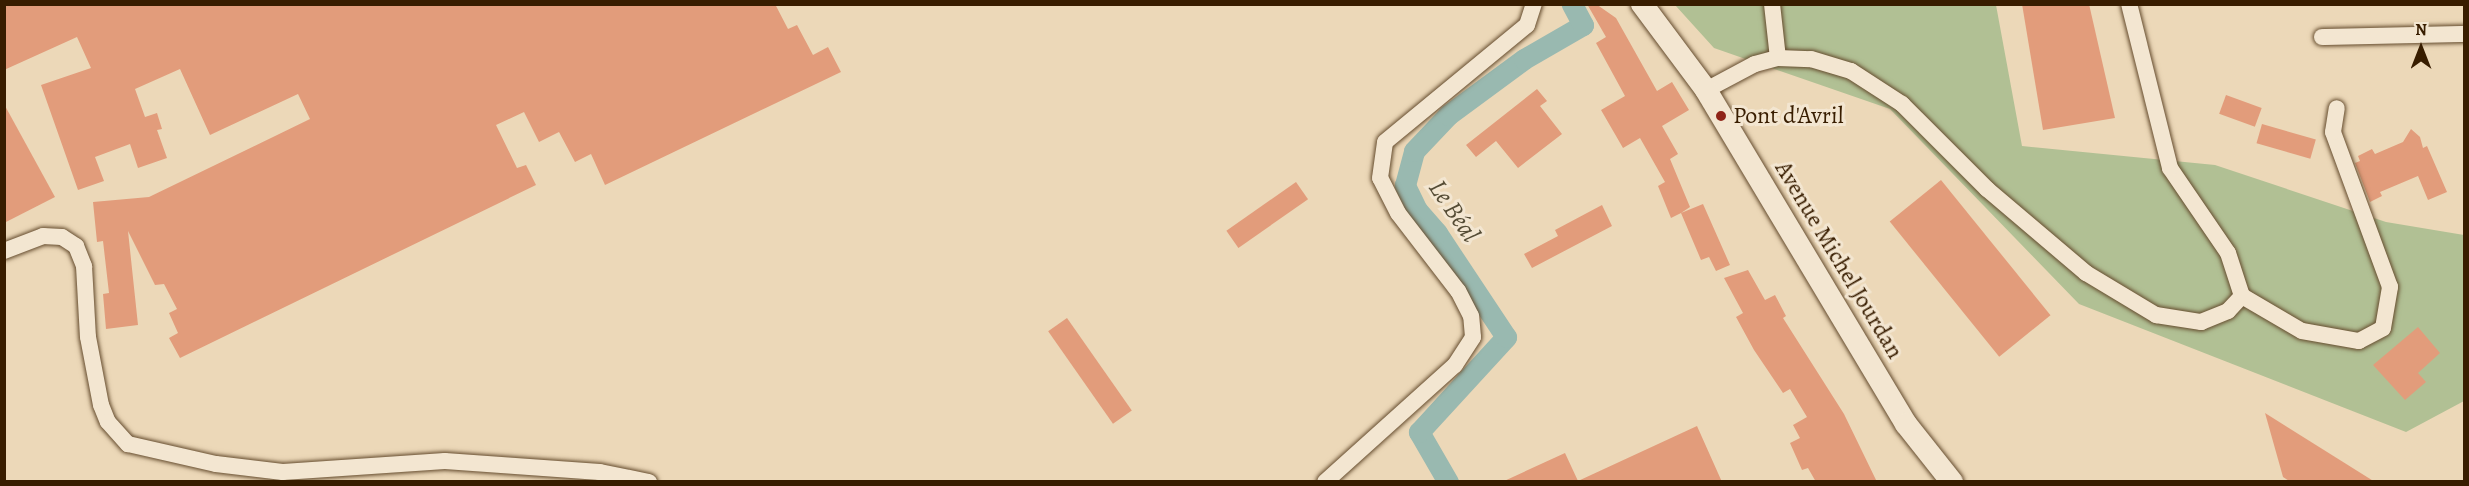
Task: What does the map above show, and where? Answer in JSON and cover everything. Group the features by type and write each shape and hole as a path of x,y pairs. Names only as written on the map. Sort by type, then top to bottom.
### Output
{"main road":[{"name":"Avenue Michel Jourdan","path":"1642,4 1706,90 1906,424 1952,482"}],"street":[{"path":"1325,482 1455,366 1473,337 1471,316 1458,291 1398,213 1380,178 1385,142 1527,25 1534,4"},
{"path":"1772,4 1778,58"},
{"path":"2128,4 2170,168 2228,253 2242,296 2302,331 2359,341 2383,328 2390,287 2333,132 2337,108"},
{"path":"2322,37 2464,34"},
{"path":"1706,90 1755,64 1778,58 1811,59 1851,71 1902,104 1987,189 2086,273 2156,315 2201,322 2228,311 2242,296"},
{"path":"4,251 44,236 62,237 76,246 84,266 88,337 101,405 108,422 128,444 216,464 284,472 445,461 600,472 649,482"}],"green space":[{"path":"1675,5 1996,5 2022,146 2215,165 2386,222 2464,235 2464,401 2406,432 2079,304 1890,109 1714,48"}],"building":[{"path":"4,4 775,4 788,29 797,25 813,55 828,47 841,72 605,185 591,154 575,162 559,132 539,142 524,112 496,125 517,168 526,165 536,185 180,358 169,338 178,333 169,313 177,309 164,284 155,285 128,231 138,325 106,329 103,294 109,293 103,241 97,242 93,202 149,197 310,119 298,94 210,135 180,69 135,89 145,117 157,113 162,129 157,130 167,158 138,168 130,144 95,157 104,181 78,190 41,85 91,68 77,37 4,70"},
{"path":"1587,4 1596,4 1616,18 1657,91 1672,82 1689,110 1662,126 1678,154 1670,159 1690,207 1671,218 1658,186 1665,182 1640,138 1623,148 1601,110 1625,96 1596,43 1606,37"},
{"path":"2022,4 2089,4 2115,118 2043,130"},
{"path":"1537,89 1547,101 1540,106 1562,134 1518,168 1496,141 1476,157 1466,145"},
{"path":"2226,95 2262,108 2255,127 2219,114"},
{"path":"4,104 55,197 4,223"},
{"path":"2262,124 2316,139 2310,159 2256,143"},
{"path":"2411,129 2420,137 2423,148 2427,146 2447,192 2428,200 2418,176 2380,192 2382,196 2370,202 2355,163 2360,161 2358,156 2372,149 2375,154 2403,142"},
{"path":"1941,180 2051,315 1999,357 1890,222"},
{"path":"1296,182 1308,199 1238,248 1226,231"},
{"path":"1703,204 1730,265 1716,271 1709,257 1701,260 1681,213"},
{"path":"1602,205 1612,226 1532,268 1524,254 1558,236 1555,230"},
{"path":"1748,270 1765,300 1775,295 1786,316 1783,318 1844,414 1877,482 1816,482 1808,468 1802,470 1790,443 1800,438 1793,425 1807,417 1790,389 1783,393 1754,350 1736,317 1743,313 1724,278"},
{"path":"1067,318 1132,411 1113,424 1048,331"},
{"path":"2418,327 2440,353 2418,373 2426,382 2405,400 2373,365"},
{"path":"2265,413 2375,482 2291,482 2283,477"},
{"path":"1697,426 1722,482 1502,482 1565,453 1578,481"}],"waterway":[{"name":"Le Béal","path":"1448,482 1419,432 1506,337 1437,233 1417,210 1405,185 1414,151 1448,115 1524,59 1583,25 1572,4"}],"place":[{"name":"Pont d'Avril","path":"1721,116"}]}
